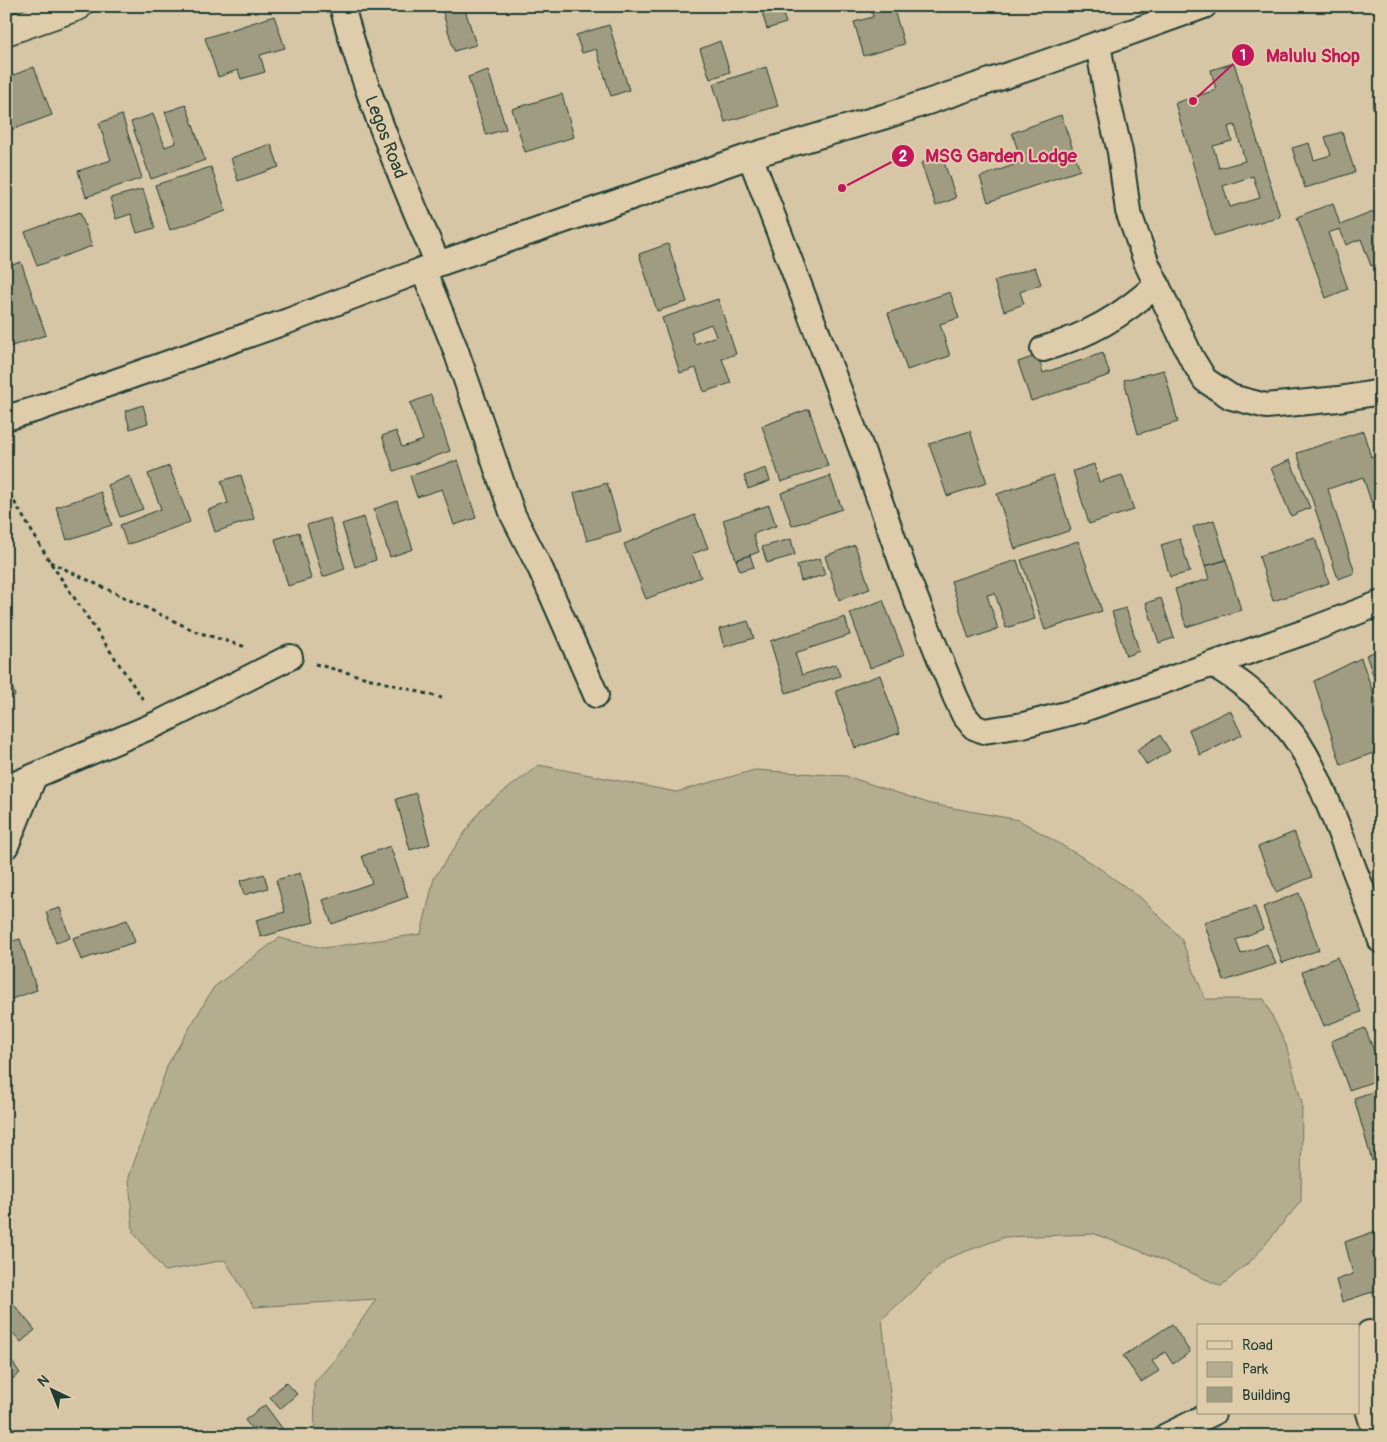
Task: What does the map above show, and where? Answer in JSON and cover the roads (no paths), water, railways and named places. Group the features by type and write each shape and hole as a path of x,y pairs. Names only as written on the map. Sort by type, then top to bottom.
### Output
{"main road":[{"path":"6,31 78,6"}],"street":[{"name":"Legos Road","path":"342,6 352,45 431,267 455,348 513,515 541,570 596,695"},
{"path":"6,418 40,408 288,321 431,267 750,156 886,116 1204,6"},
{"path":"1098,44 1108,102 1120,152 1128,211 1147,264 1191,357 1205,380 1231,397 1266,406 1339,400 1381,392"},
{"path":"750,156 863,454 905,572 955,696 964,715 974,727 984,731 1023,725 1080,710 1381,603"},
{"path":"1043,349 1070,341 1097,329 1135,304 1157,284"},
{"path":"6,788 159,723 290,657"},
{"path":"1212,664 1231,675 1261,700 1286,725 1310,763 1370,908 1381,941"},
{"path":"6,846 34,777"},
{"path":"1369,1332 1364,1375 1365,1398 1376,1436"},
{"path":"1166,1436 1210,1414"}],"place":[{"name":"Malulu Shop","path":"1193,101"},
{"name":"MSG Garden Lodge","path":"842,188"}]}
